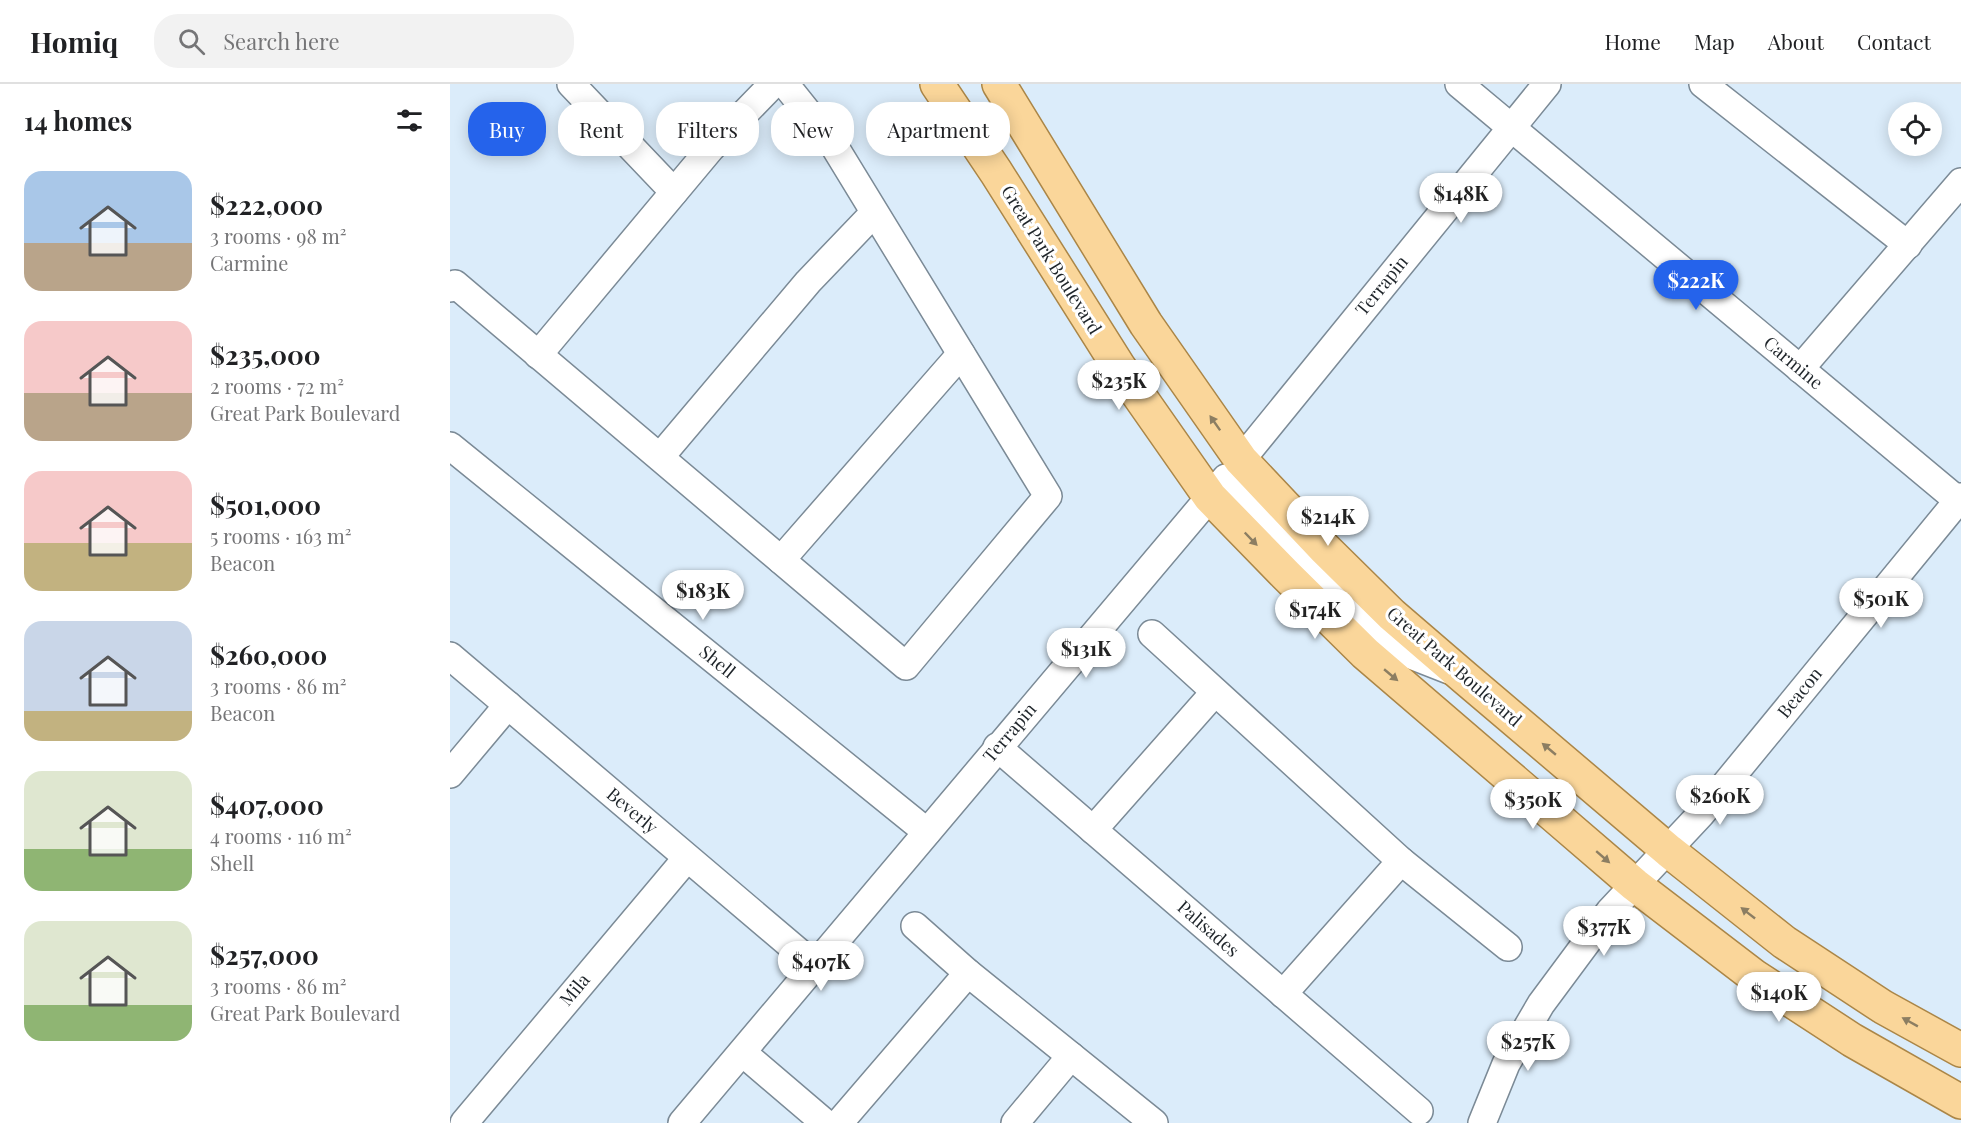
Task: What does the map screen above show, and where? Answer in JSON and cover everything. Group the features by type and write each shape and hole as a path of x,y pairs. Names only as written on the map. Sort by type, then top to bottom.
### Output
{"main road":[{"name":"Great Park Boulevard","path":"937,84 996,172 1119,367 1210,497 1365,653 1635,885 1754,976 1852,1040 1961,1102"},
{"name":"Great Park Boulevard","path":"999,84 1146,324 1241,460 1392,615 1669,851 1784,942 1883,1007 1961,1050"}],"street":[{"path":"572,84 674,192"},
{"path":"538,355 711,148 773,84"},
{"path":"452,283 906,666 1048,496 833,144 785,84"},
{"name":"Carmine","path":"1459,84 1960,500"},
{"name":"Terrapin","path":"1241,460 1547,84"},
{"path":"1703,84 1908,246"},
{"path":"1800,369 1961,182"},
{"path":"660,457 808,282 874,213"},
{"path":"780,560 961,354"},
{"name":"Shell","path":"450,446 927,832"},
{"name":"Terrapin","path":"682,1123 1226,478 1404,652 1464,676"},
{"name":"Beacon","path":"1482,1123 1506,1064 1541,1004 1610,911 1669,851 1701,814 1960,500"},
{"path":"1152,634 1401,861 1508,947"},
{"name":"Beverly","path":"450,656 814,965"},
{"path":"1093,830 1215,692"},
{"path":"450,774 508,705"},
{"name":"Palisades","path":"997,747 1419,1111"},
{"name":"Mila","path":"464,1123 687,858"},
{"path":"1283,994 1401,861"},
{"path":"915,926 968,973 1154,1123"},
{"path":"839,1123 968,973"},
{"path":"743,1053 825,1123"},
{"path":"1015,1123 1071,1056"}]}
